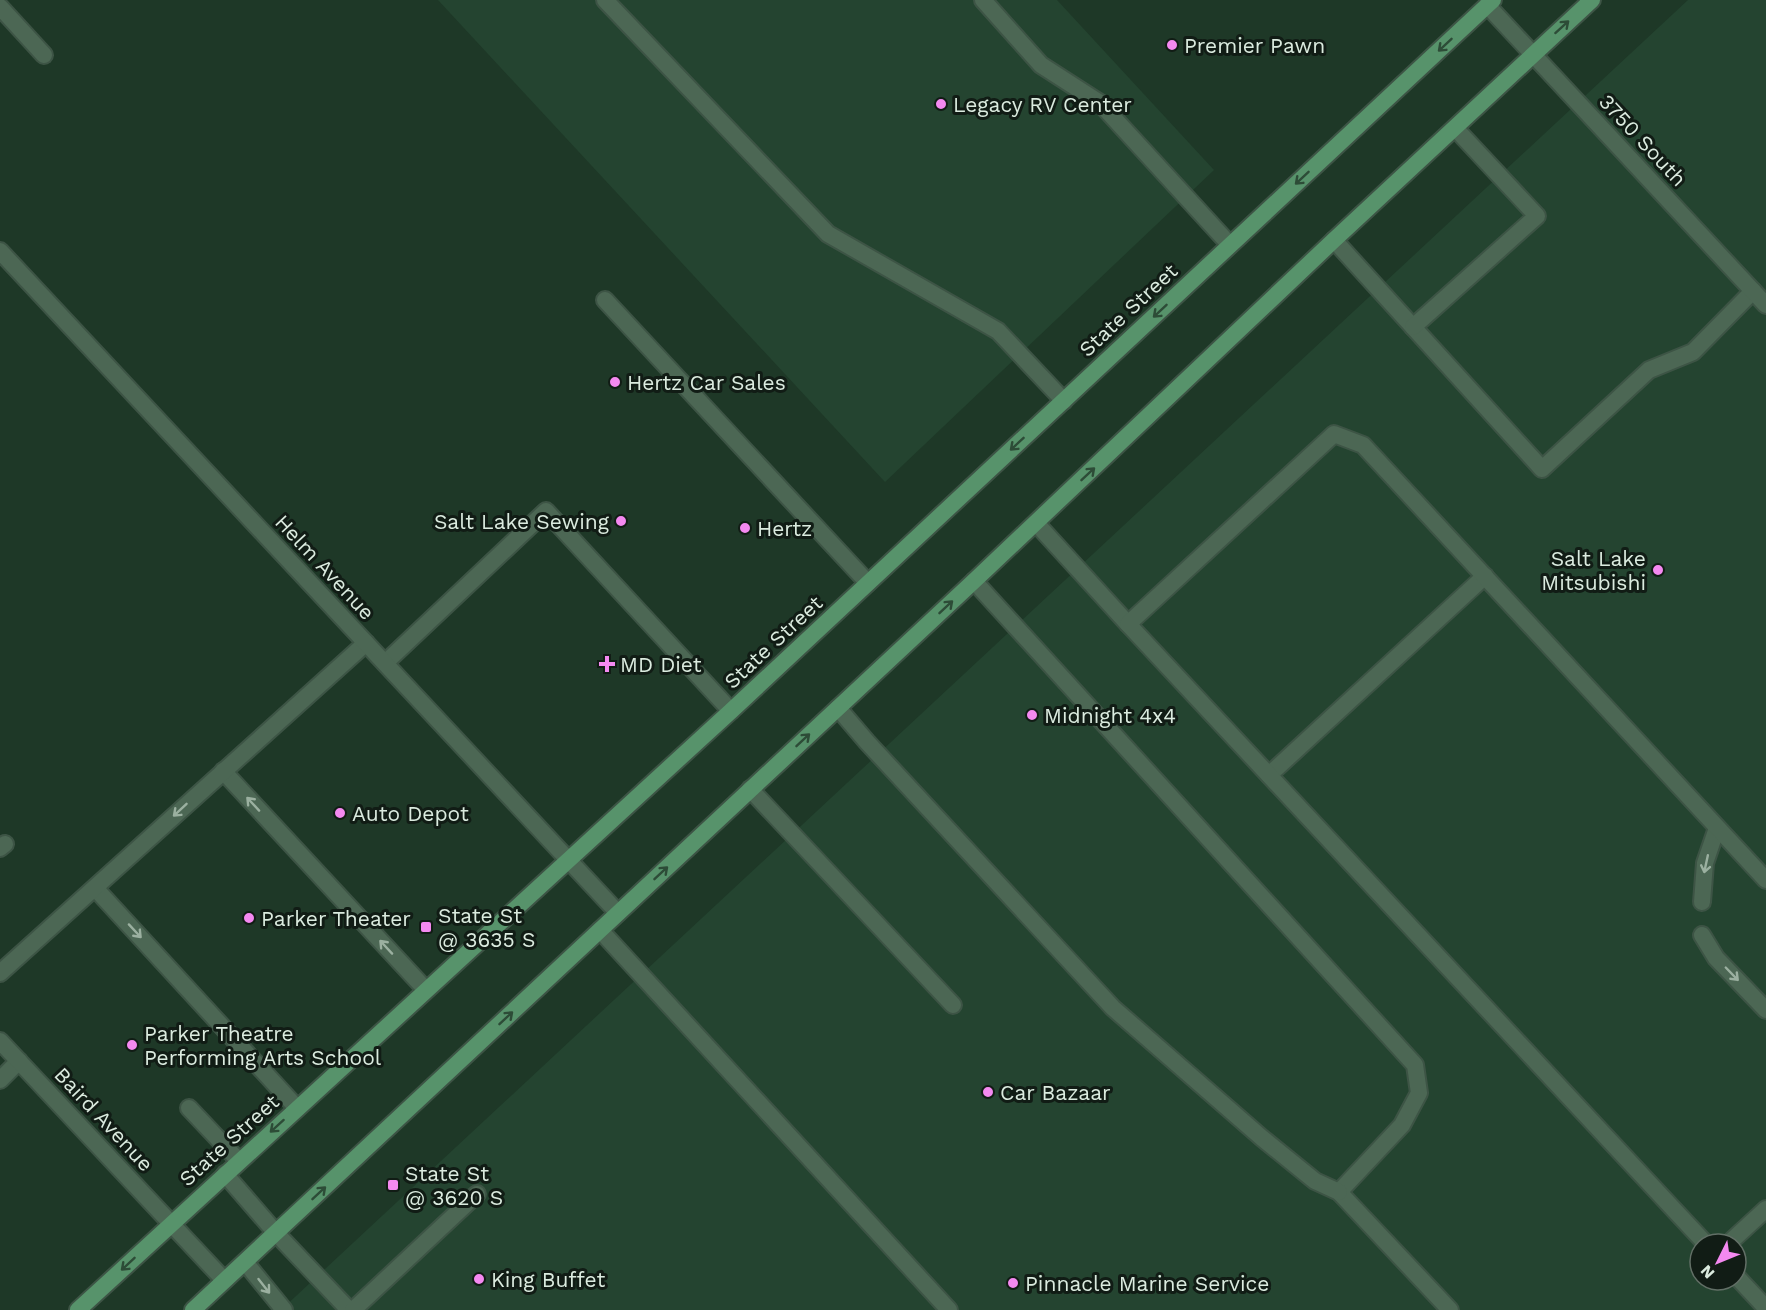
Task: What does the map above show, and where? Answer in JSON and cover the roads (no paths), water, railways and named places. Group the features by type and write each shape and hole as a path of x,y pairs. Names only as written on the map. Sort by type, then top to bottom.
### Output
{"main road":[{"path":"193,1310 975,581 1334,240 1592,0"},
{"name":"State Street","path":"78,1310 731,711 1490,3"}],"street":[{"path":"605,0 828,234 998,331 1064,401"},
{"path":"983,0 1041,64 1100,103 1230,245"},
{"name":"3750 South","path":"1490,3 1533,54 1766,305"},
{"path":"0,7 44,55"},
{"path":"1413,327 1537,216 1455,128"},
{"path":"1334,240 1542,469 1649,370 1693,352 1753,291"},
{"name":"Helm Avenue","path":"0,251 618,913"},
{"path":"605,300 868,583"},
{"path":"1128,624 1334,434 1363,445 1766,880"},
{"path":"385,663 546,511 731,711"},
{"path":"1036,523 1695,1232"},
{"path":"1269,775 1485,576"},
{"path":"975,581 1415,1065 1419,1093 1402,1125 1339,1192"},
{"path":"0,973 366,643"},
{"path":"838,708 1113,1008 1262,1138 1316,1181 1339,1192 1450,1310"},
{"path":"223,771 426,990"},
{"path":"750,789 953,1005"},
{"path":"1702,902 1705,864 1718,828"},
{"path":"95,888 297,1108"},
{"path":"600,930 949,1310"},
{"path":"1702,936 1716,958 1766,1010"},
{"name":"Baird Avenue","path":"0,1041 224,1280"},
{"path":"0,1080 19,1061"},
{"path":"189,1108 239,1161"},
{"path":"225,1174 276,1233 351,1310 477,1194"},
{"path":"1741,1232 1766,1209"},
{"path":"245,1262 284,1310"},
{"path":"1748,1289 1766,1308"}],"place":[{"name":"Premier Pawn","path":"1172,45"},
{"name":"Legacy RV Center","path":"941,104"},
{"name":"Hertz Car Sales","path":"615,382"},
{"name":"Salt Lake Sewing","path":"621,521"},
{"name":"Hertz","path":"745,528"},
{"name":"Salt Lake Mitsubishi","path":"1658,570"},
{"name":"MD Diet","path":"607,664"},
{"name":"Midnight 4x4","path":"1032,715"},
{"name":"Auto Depot","path":"340,813"},
{"name":"Parker Theater","path":"249,918"},
{"name":"State St @ 3635 S","path":"426,927"},
{"name":"Parker Theatre Performing Arts School","path":"132,1045"},
{"name":"Car Bazaar","path":"988,1092"},
{"name":"State St @ 3620 S","path":"393,1185"},
{"name":"King Buffet","path":"479,1279"},
{"name":"Pinnacle Marine Service","path":"1013,1283"}]}
